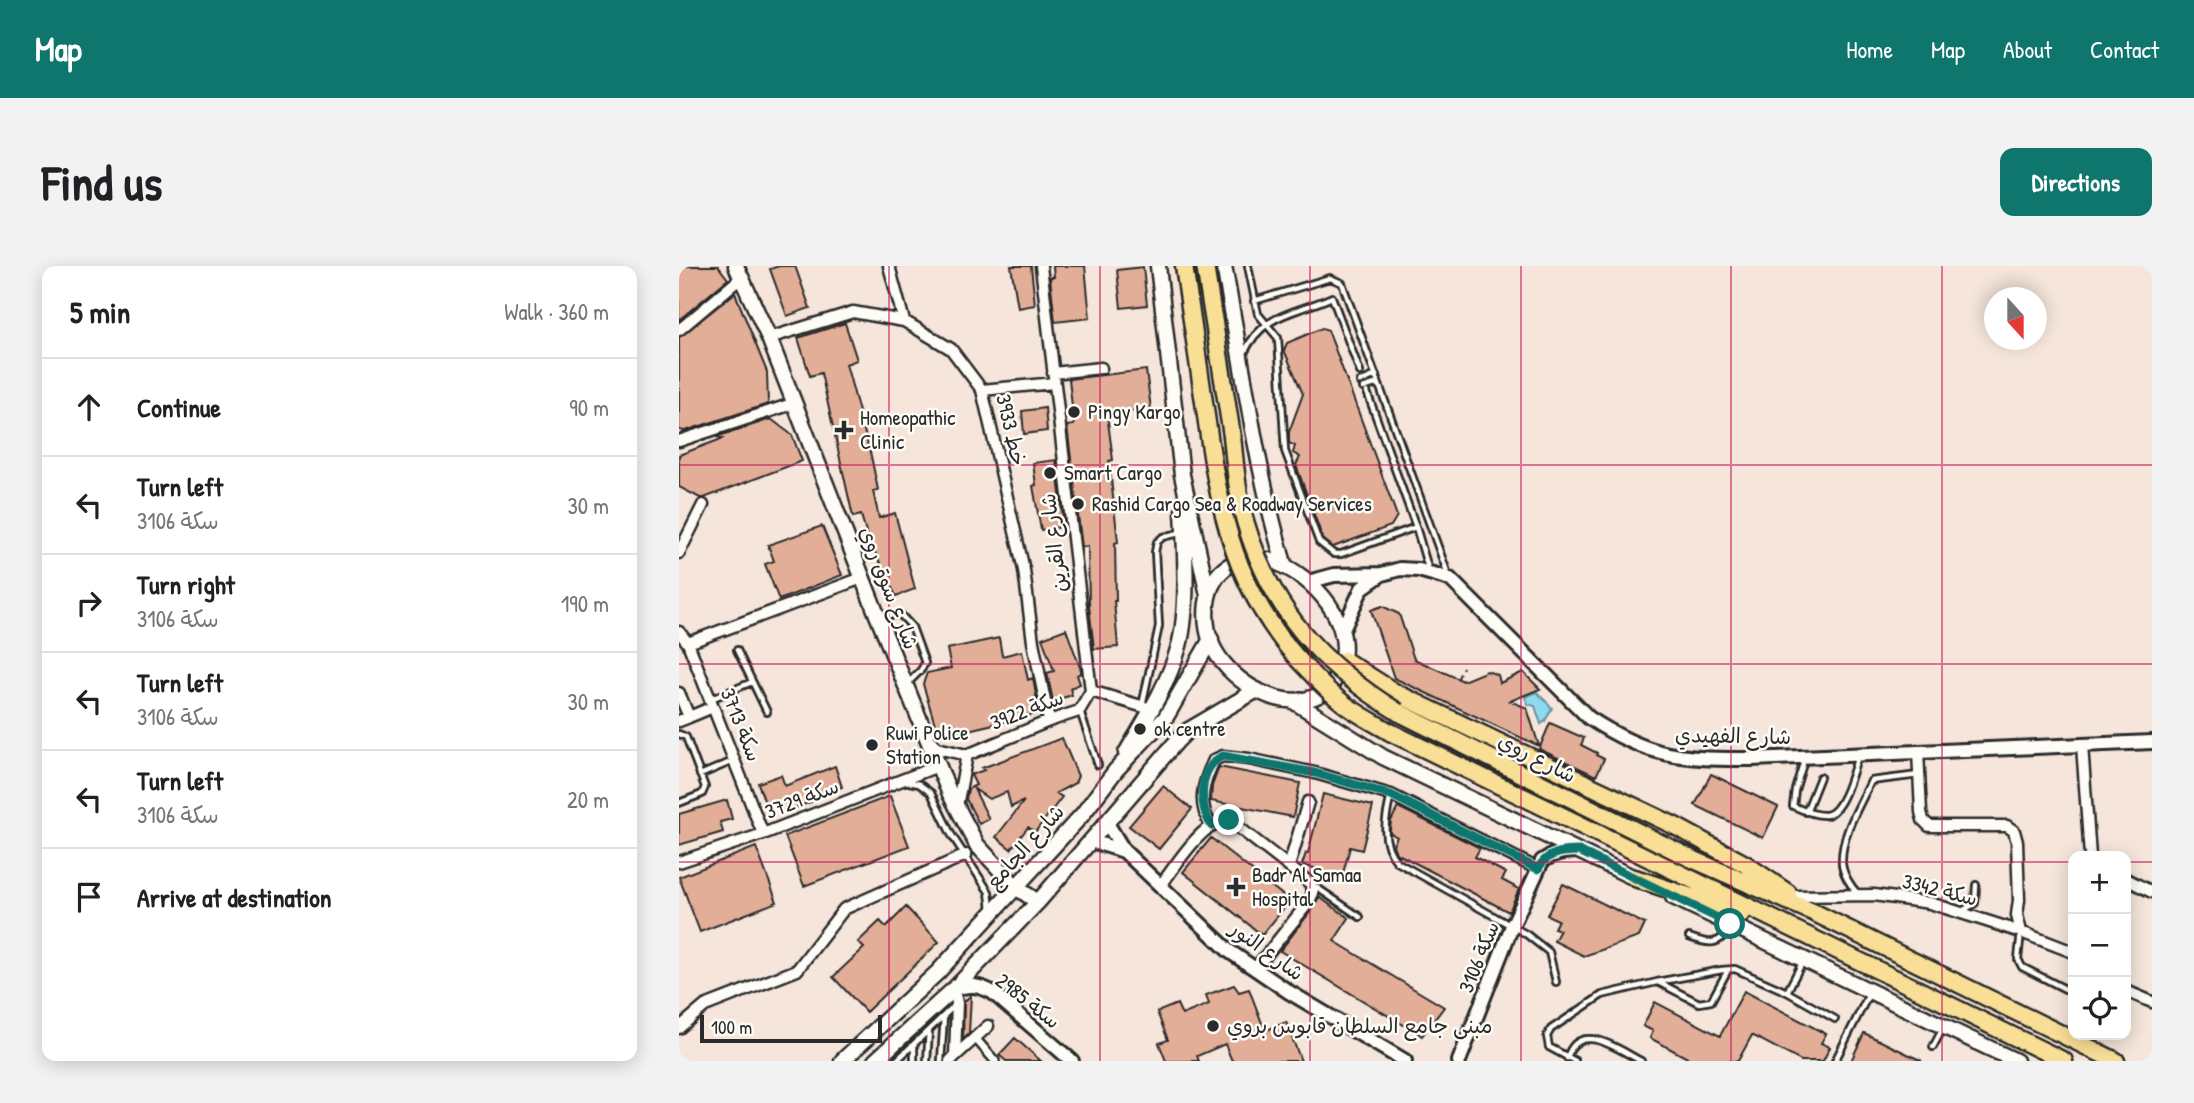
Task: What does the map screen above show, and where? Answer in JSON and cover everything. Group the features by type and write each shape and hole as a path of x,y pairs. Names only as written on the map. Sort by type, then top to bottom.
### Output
{"main road":[{"path":"1117,770 1147,708 1166,681 1179,647 1184,624 1182,475 1159,266"},
{"name":"شارع روي","path":"1184,266 1210,443 1226,528 1260,611 1286,648 1318,680 1352,709 1391,732 2048,1056 2064,1061"},
{"name":"شارع روي","path":"1205,266 1245,520 1260,561 1279,600 1302,634 1330,663 1361,689 1398,712 1690,858 1815,913 2116,1061"},
{"path":"1224,266 1269,513 1285,567"},
{"name":"شارع سوق روي","path":"739,272 769,338 924,733 957,807 977,845 1017,888 1038,902"},
{"path":"1182,475 1208,594 1206,620 1215,650 1243,681 1280,699 1306,700 1324,692 1335,680 1344,660 1342,632 1332,610 1308,582 1270,560 1251,559 1230,565 1217,577 1208,594"},
{"name":"شارع الجامع","path":"842,1061 938,972 1082,815 1117,770 1166,716 1211,639"},
{"path":"1344,660 1396,693 1687,832 1745,864 1815,913"},
{"path":"875,1061 956,996 1187,731 1257,690"},
{"path":"1293,701 1383,757 2016,1061"},
{"path":"1635,878 1806,935"}],"street":[{"path":"889,266 904,321"},
{"name":"شارع القرين","path":"1041,266 1091,691"},
{"path":"679,330 739,272"},
{"name":"3933 خط","path":"769,338 853,312 904,321 951,349 982,390 1024,570 1033,642 1049,721"},
{"path":"982,390 1101,368"},
{"path":"679,441 795,403"},
{"path":"679,553 703,505"},
{"name":"شارع الفهيدي","path":"1308,582 1334,575 1382,574 1399,569 1450,579 1589,718 1641,748 1668,755 1696,759 2152,742"},
{"path":"1342,632 1362,588 1382,574"},
{"path":"688,643 862,578"},
{"name":"سكة 3713","path":"679,632 688,643 763,834"},
{"path":"1091,691 1147,708"},
{"name":"سكة 3922","path":"967,755 1079,711 1091,691"},
{"path":"679,693 684,719 711,703"},
{"path":"924,733 937,748 967,755 957,807"},
{"path":"2082,745 2090,851"},
{"path":"1918,751 1923,820 1929,826 2007,826 2014,831 2017,842 2017,915 2021,932"},
{"path":"1212,826 1203,808 1202,791 1214,760 1223,756 1315,773 1391,795 1538,869 1542,861 1550,856 1565,851 1579,851"},
{"name":"سكة 3729","path":"679,862 763,834 938,766"},
{"path":"1289,866 1308,802"},
{"path":"1160,886 1196,838 1222,820 1229,820 1310,883 1313,893 1308,903 1255,969"},
{"name":"شارع النور","path":"1107,823 1124,851 1229,951 1398,1060"},
{"name":"شارع النور","path":"1091,841 1124,851"},
{"path":"679,1028 705,1006 797,970 844,909 965,855"},
{"name":"سكة 3106","path":"1459,1061 1512,926 1538,869"},
{"path":"2131,882 2152,892"},
{"name":"سكة 3342","path":"1792,896 1860,895 1930,902 2068,950"},
{"path":"2003,926 2017,915"},
{"name":"سكة 2985","path":"956,996 969,985 981,986 992,992 1072,1061"},
{"path":"2131,993 2152,1002"},
{"path":"953,1059 956,996"},
{"path":"953,1059 988,1026"},
{"path":"975,1038 995,1061"}],"lane":[{"path":"1248,266 1258,314 1278,338 1285,451 1319,542 1334,554 1341,554 1416,527"},
{"path":"1254,300 1330,278 1339,280 1344,287 1450,579"},
{"path":"1241,359 1252,337 1266,324 1332,297 1360,372"},
{"path":"1360,382 1376,375"},
{"path":"1378,383 1365,390 1416,527 1429,573"},
{"path":"1147,708 1160,626 1155,552 1157,542 1163,537 1184,532"},
{"path":"877,615 901,615 907,620 923,654 925,663 921,670 905,685"},
{"path":"737,650 767,712"},
{"path":"711,703 752,682"},
{"path":"1079,711 1098,765"},
{"path":"679,734 686,737 705,787 702,794 679,803"},
{"path":"1805,756 1793,806 1807,812 1826,815 1834,812 1848,786 1859,754"},
{"path":"700,775 734,761"},
{"path":"1860,895 1848,880 1841,862 1847,836 1871,781 1920,775"},
{"path":"1807,812 1820,777"},
{"path":"903,781 919,784 931,793 951,834 989,892 992,906 989,918"},
{"path":"1391,795 1385,819 1387,851 1397,862 1512,926 1549,953 1556,982"},
{"path":"1310,883 1360,917"},
{"path":"1959,912 1975,902 1976,886"},
{"path":"1689,937 1714,943 1723,937 1730,924"},
{"path":"2021,932 2018,959 2022,967 2068,990"},
{"path":"1787,992 1804,958"},
{"path":"1574,1061 1549,1047 1547,1035 1602,995 1728,970 1735,969 1787,992 1835,1018"},
{"path":"1657,982 1699,1003 1705,1003 1711,1001 1728,970"},
{"path":"1835,1061 1871,990"},
{"path":"898,1060 944,1015 956,996"},
{"path":"941,1061 944,1015"},
{"path":"1933,1047 1944,1026"},
{"path":"927,1061 929,1030"},
{"path":"1567,1058 1573,1046 1585,1038 1596,1038 1640,1061"},
{"path":"914,1061 915,1043"}],"path":[{"path":"1458,678 1463,667"}],"water":[{"path":"1537,692 1552,708 1541,724 1535,706 1528,704 1525,697"}],"building":[{"path":"679,266 718,266 728,279 679,320"},
{"path":"795,266 810,308 787,316 770,269"},
{"path":"1011,266 1031,266 1035,305 1018,308"},
{"path":"1053,266 1085,266 1090,318 1055,322 1050,277 1054,277"},
{"path":"1143,267 1147,305 1121,308 1117,270"},
{"path":"735,293 767,372 768,404 685,431 679,430 679,337"},
{"path":"845,323 857,360 846,364 871,456 878,490 873,491 879,518 895,513 915,589 896,596 873,548 871,549 861,515 853,517 821,373 810,376 798,338"},
{"path":"1322,328 1328,330 1397,516 1391,526 1333,547 1323,539 1296,465 1300,457 1293,453 1295,446 1289,443 1289,432 1303,394 1284,350 1287,343"},
{"path":"1146,370 1151,409 1107,414 1118,542 1115,543 1114,601 1118,647 1094,649 1089,606 1088,546 1082,547 1067,426 1074,425 1069,379"},
{"path":"1045,408 1047,431 1024,434 1022,411"},
{"path":"771,419 792,435 802,461 704,498 679,487 679,455 724,438 716,437"},
{"path":"1056,460 1064,527 1041,530 1033,486 1036,485 1033,463"},
{"path":"822,526 842,575 779,600 765,564 774,561 768,545"},
{"path":"1382,606 1399,614 1414,659 1463,681 1487,671 1498,675 1500,683 1523,672 1540,689 1510,701 1527,708 1539,746 1394,678 1371,610"},
{"path":"1066,629 1081,670 1077,675 1080,684 1070,688 1072,695 1053,701 1047,673 1054,671 1042,638"},
{"path":"999,638 1002,656 1022,651 1028,680 1033,678 1038,706 1035,708 1036,714 947,735 936,728 923,684 927,673 951,668 947,649"},
{"path":"1550,723 1584,738 1581,745 1604,759 1596,776 1539,749"},
{"path":"1062,738 1078,776 1075,783 1056,793 1062,797 1035,832 1028,827 1011,849 996,837 1024,801 1011,807 1007,792 989,799 974,789 989,819 979,824 966,799 968,789 976,785 971,775 984,770 982,768"},
{"path":"835,766 842,787 784,812 765,803 758,783 781,775 785,786"},
{"path":"1219,767 1300,783 1293,817 1211,801 1212,786"},
{"path":"1711,774 1778,807 1763,838 1695,805"},
{"path":"1163,786 1192,809 1159,849 1129,826"},
{"path":"1323,794 1373,806 1362,850 1350,847 1341,881 1316,875 1318,869 1302,865 1308,853"},
{"path":"890,796 909,846 804,886 785,836"},
{"path":"727,800 732,819 720,822 723,832 679,845 679,814"},
{"path":"1398,807 1480,848 1475,857 1506,873 1502,880 1519,889 1509,912 1396,853 1393,845 1397,837 1390,833 1390,830"},
{"name":"Badr Al Samaa Hospital","path":"1211,838 1290,901 1262,935 1183,872"},
{"path":"756,847 777,902 700,932 679,877"},
{"path":"1563,884 1645,924 1639,937 1584,956 1554,941 1560,930 1554,928 1558,920 1547,915"},
{"path":"1319,897 1349,918 1334,941 1444,1007 1422,1036 1280,951"},
{"path":"906,907 939,942 866,1012 833,977 864,948 858,942 880,921 886,927"},
{"name":"مبنى جامع السلطان قابوس بروي","path":"1234,985 1239,992 1249,989 1265,1031 1286,1022 1301,1061 1232,1061 1225,1044 1197,1056 1199,1061 1166,1061 1159,1043 1168,1040 1157,1012 1177,1004 1182,1015 1209,1004 1206,995"},
{"path":"1744,991 1826,1034 1821,1043 1830,1047 1823,1061 1801,1061 1752,1035 1738,1061 1693,1061 1650,1038 1653,1031 1643,1026 1655,1002 1720,1036"},
{"path":"971,995 969,1033 963,1039 964,1002"},
{"path":"1864,1033 1922,1061 1851,1061"},
{"path":"1015,1038 1041,1061 1006,1061 999,1055"}],"place":[{"name":"Pingy Kargo","path":"1074,412"},
{"name":"Homeopathic Clinic","path":"844,430"},
{"name":"Smart Cargo","path":"1050,473"},
{"name":"Rashid Cargo Sea & Roadway Services","path":"1078,504"},
{"name":"ok centre","path":"1140,729"},
{"name":"Ruwi Police Station","path":"872,745"},
{"name":"Badr Al Samaa Hospital","path":"1236,887"},
{"name":"مبنى جامع السلطان قابوس بروي","path":"1213,1026"}],"route":[{"path":"1229,820 1222,820 1212,826 1203,808 1202,791 1208,772 1214,760 1223,756 1315,773 1391,795 1538,869 1542,861 1550,856 1565,851 1579,851 1730,924"}]}
